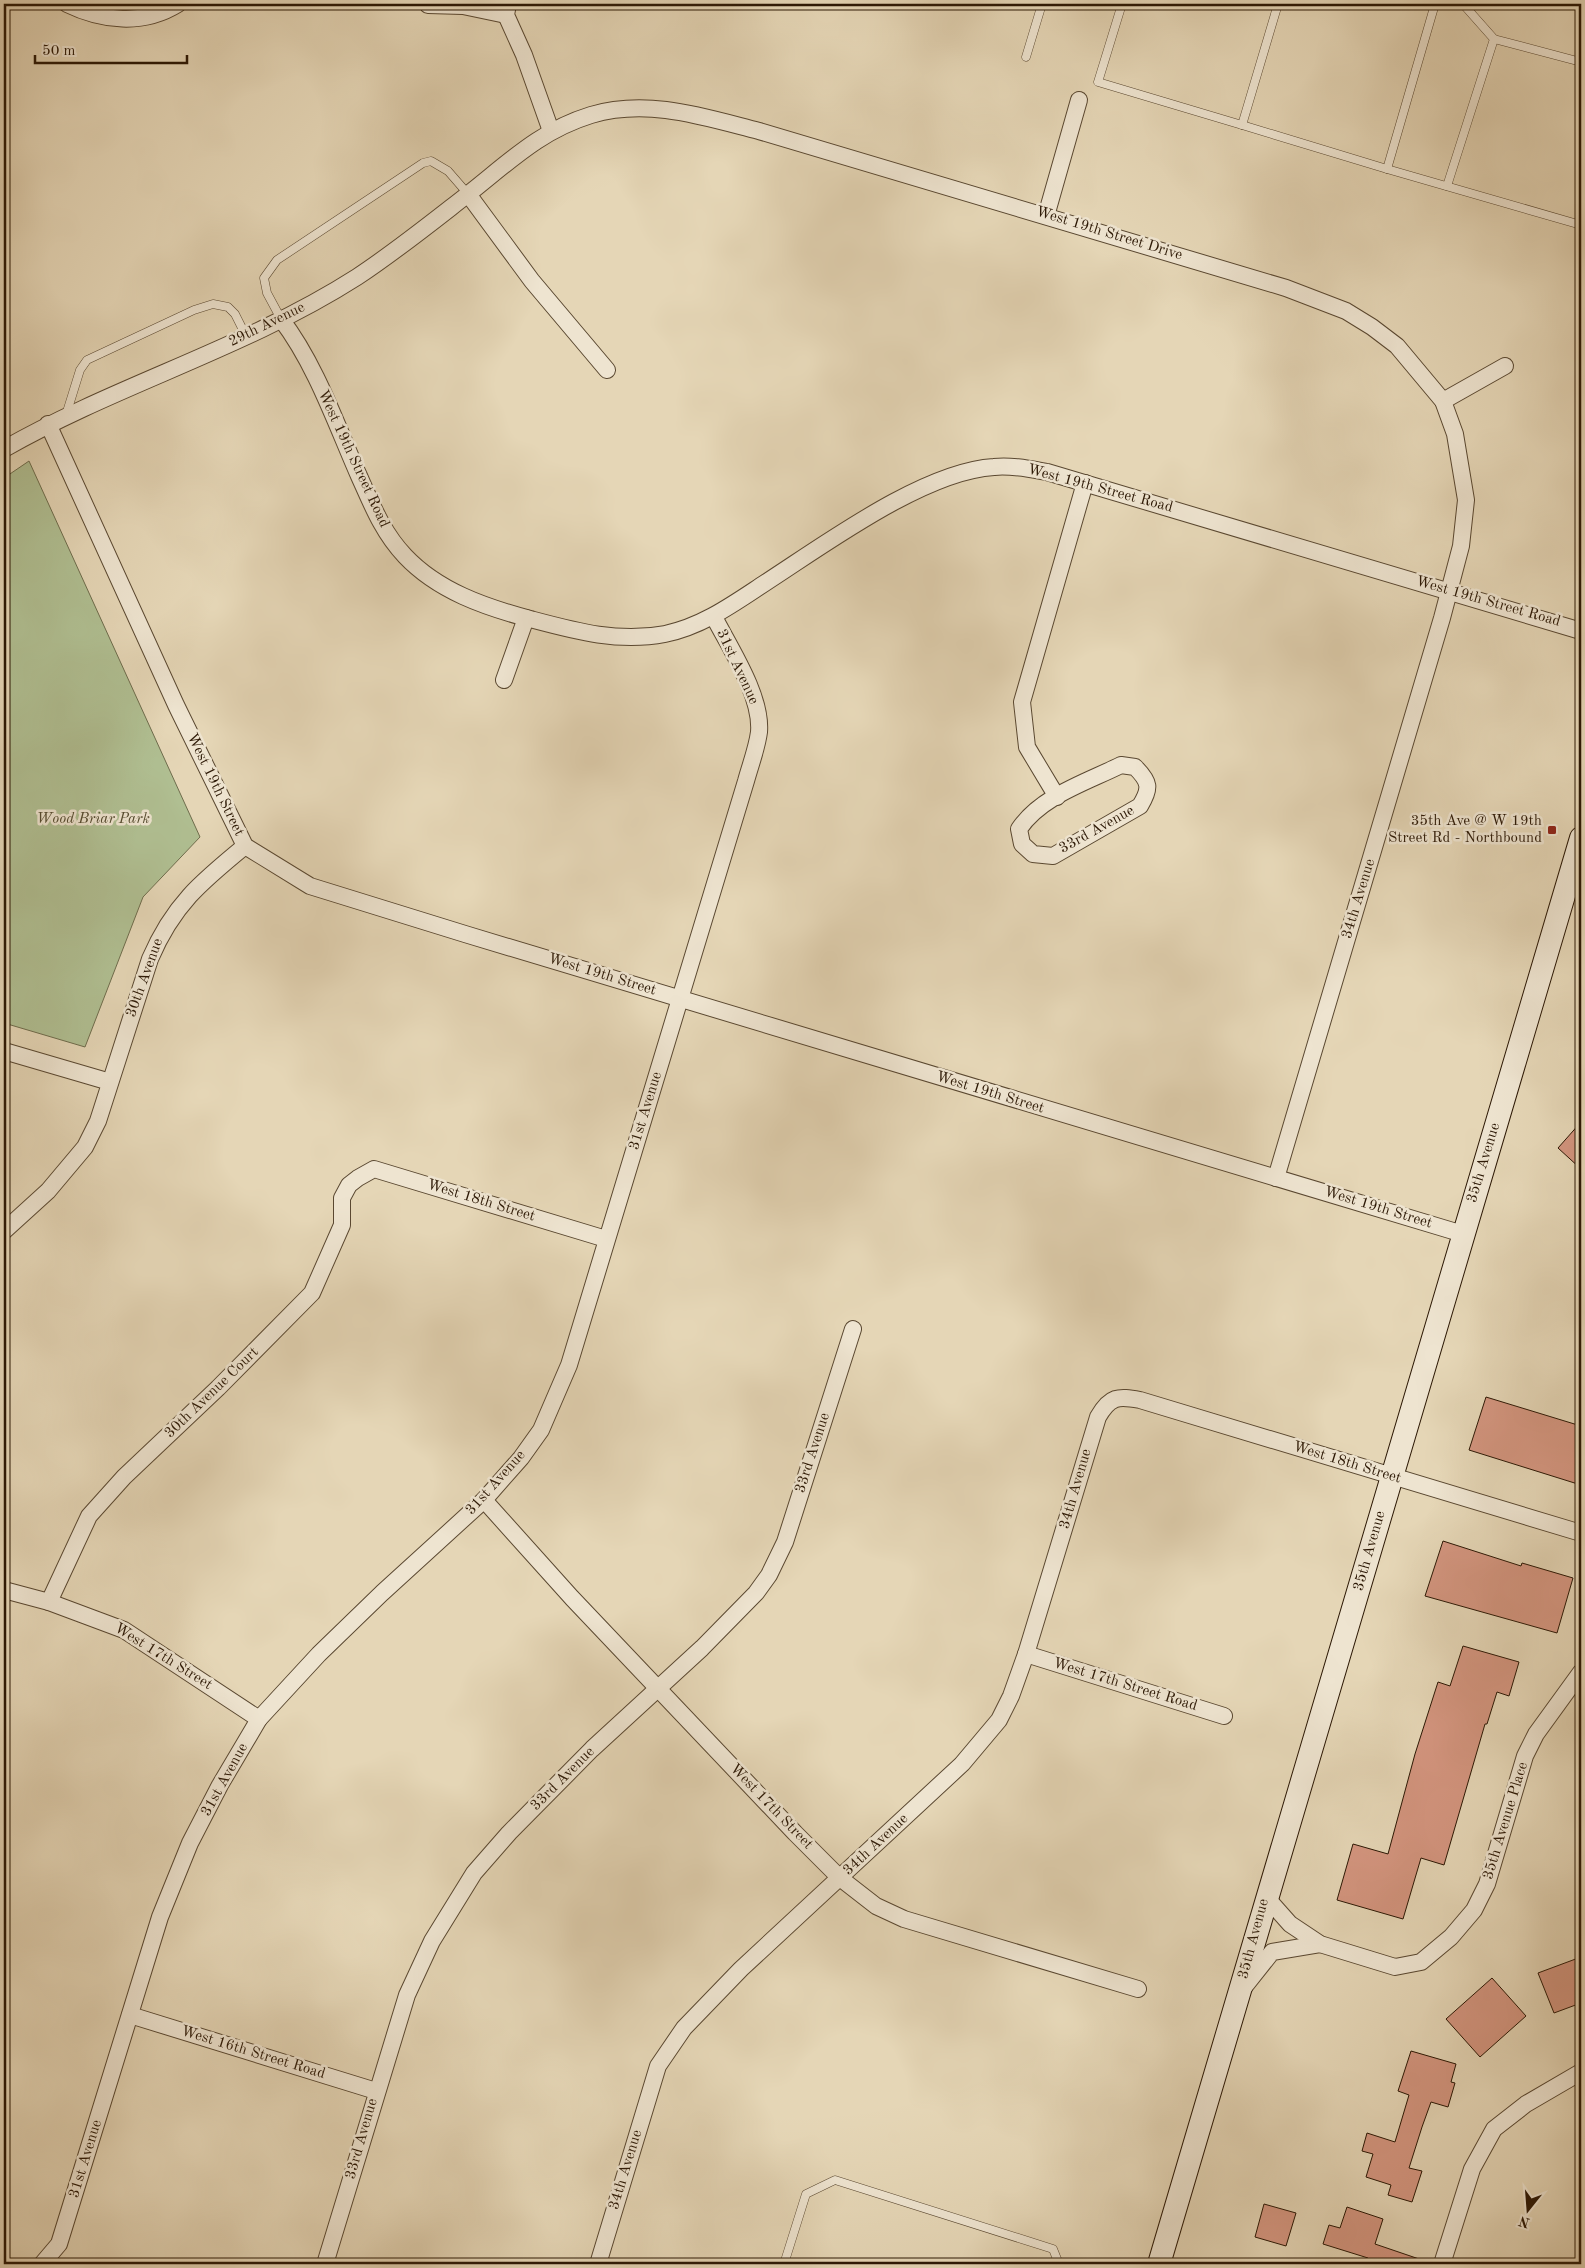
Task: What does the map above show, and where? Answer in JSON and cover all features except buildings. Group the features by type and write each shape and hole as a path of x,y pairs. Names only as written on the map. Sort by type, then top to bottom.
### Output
{"main road":[{"name":"35th Avenue","path":"1159,2264 1240,1993 1266,1897 1340,1654 1581,838"}],"street":[{"path":"67,4 95,16 130,19 164,12 178,4"},
{"path":"428,6 507,9 552,131"},
{"path":"1046,216 1079,100"},
{"name":"West 19th Street Drive","path":"552,131 592,115 620,110 680,110 759,130 1286,288 1346,311 1397,346 1443,400 1455,434 1466,500 1461,546 1450,591"},
{"name":"29th Avenue","path":"48,424 246,336 281,319 358,276 468,194 508,159 552,131"},
{"path":"468,194 532,281 607,370"},
{"name":"West 19th Street Road","path":"281,319 294,336 315,379 380,524 405,556 457,594 526,618 590,635 619,637 665,634 714,617 889,505 942,479 966,471 994,466 1038,470 1581,631"},
{"path":"1443,400 1506,366"},
{"path":"4,448 48,424"},
{"name":"West 19th Street","path":"48,424 180,713 245,846 310,886 1463,1234"},
{"path":"1057,797 1027,747 1022,702 1084,484"},
{"name":"34th Avenue","path":"1276,1178 1450,591"},
{"name":"31st Avenue","path":"42,2264 59,2244 160,1918 190,1843 220,1785 259,1719 320,1654 375,1600 484,1500 521,1458 541,1430 569,1365 746,781 758,732 757,710 740,668 714,617"},
{"path":"504,680 526,618"},
{"name":"33rd Avenue","path":"1121,765 1135,767 1146,779 1148,794 1140,806 1053,856 1033,854 1022,844 1020,829 1029,815 1057,797 1121,765"},
{"name":"30th Avenue","path":"4,1231 48,1191 84,1147 98,1121 150,959 161,933 187,896 245,846"},
{"path":"4,1051 110,1082"},
{"name":"West 18th Street","path":"358,1178 374,1169 606,1239"},
{"name":"30th Avenue Court","path":"49,1602 89,1516 124,1477 218,1388 312,1292 342,1225 342,1198 349,1186 358,1178"},
{"name":"33rd Avenue","path":"325,2264 376,2091 407,1995 432,1941 474,1873 510,1833 571,1770 702,1648 756,1593 769,1575 785,1542 853,1329"},
{"name":"34th Avenue","path":"598,2264 658,2066 684,2028 741,1968 962,1764 982,1743 999,1720 1011,1696 1026,1654 1089,1442 1098,1417 1105,1405 1113,1399"},
{"name":"West 18th Street","path":"1113,1399 1140,1400 1581,1533"},
{"name":"West 17th Street","path":"484,1500 572,1598 840,1878 876,1906 904,1919 1138,1989"},
{"name":"West 17th Street","path":"4,1590 49,1602 124,1630 259,1719"},
{"name":"West 17th Street Road","path":"1026,1654 1224,1716"},
{"name":"35th Avenue Place","path":"1320,1944 1395,1967 1421,1962 1451,1937 1474,1910 1487,1884 1525,1756 1536,1734 1581,1672"},
{"path":"1266,1897 1290,1924 1320,1944"},
{"path":"1240,1993 1272,1952 1320,1944"},
{"name":"West 16th Street Road","path":"130,2015 376,2091"},
{"path":"1442,2264 1472,2169 1494,2129 1526,2104 1581,2072"}],"lane":[{"path":"1026,57 1042,4"},
{"path":"1122,4 1098,82 1581,225"},
{"path":"1242,125 1278,4"},
{"path":"1387,169 1435,4"},
{"path":"1463,4 1494,39 1581,62"},
{"path":"1446,186 1494,39"},
{"path":"281,319 267,293 264,278 277,260 424,163 431,161 448,171 468,194"},
{"path":"66,415 80,370 87,360 194,310 214,304 228,308 235,314 246,336"},
{"path":"784,2264 806,2194 835,2180 1053,2249 1059,2264"}],"green space":[{"name":"Wood Briar Park","path":"29,461 200,837 143,897 85,1047 4,1023 4,478"}],"place":[{"name":"35th Ave @ W 19th Street Rd - Northbound","path":"1552,830"}]}
